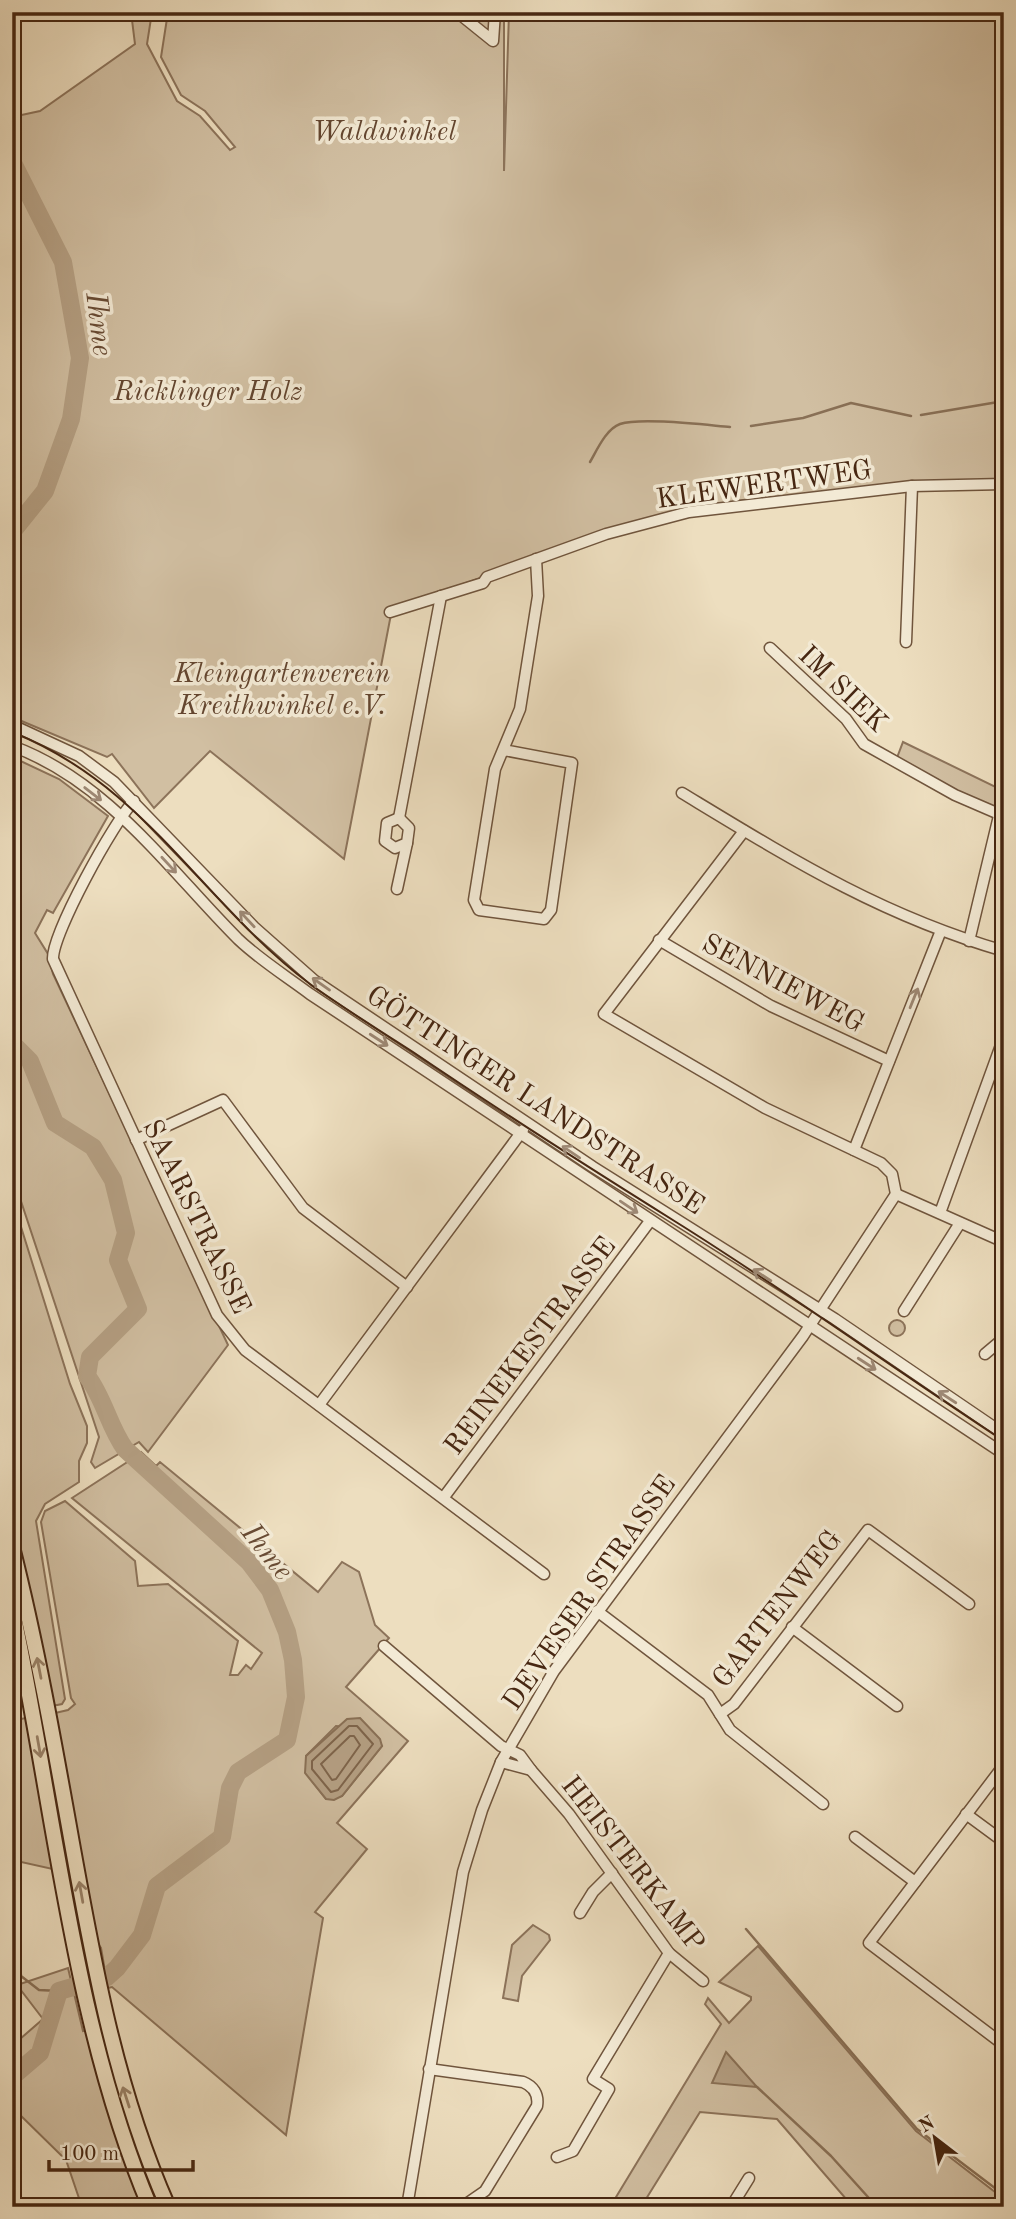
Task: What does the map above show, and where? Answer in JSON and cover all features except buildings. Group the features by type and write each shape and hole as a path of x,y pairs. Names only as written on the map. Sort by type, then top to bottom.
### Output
{"highway":[{"path":"12,1547 48,1713 86,1960"},
{"path":"12,1608 86,1960 107,2082 150,2207"},
{"path":"94,2000 127,2100 168,2207"}],"street":[{"path":"457,12 493,41 495,12"},
{"name":"KLEWERTWEG","path":"390,612 483,583 487,577 606,534 689,512 912,485 1004,484"},
{"path":"906,642 912,485"},
{"path":"504,750 572,763 551,910 544,919 479,910 475,906 495,769 522,696 538,596 536,559"},
{"path":"399,818 441,596"},
{"name":"IM SIEK","path":"770,648 846,719 864,744 955,795 999,814"},
{"name":"GÖTTINGER LANDSTRASSE","path":"12,725 79,756 134,801 254,927 297,965 814,1320 1004,1454"},
{"name":"GÖTTINGER LANDSTRASSE","path":"12,746 65,772 121,817 256,954 327,1006 650,1221 1004,1434"},
{"path":"682,793 855,895 940,933 1004,951"},
{"path":"969,941 1004,795"},
{"name":"SAARSTRASSE","path":"134,801 121,817 57,935 52,960 222,1324 245,1350 544,1574"},
{"path":"399,818 387,823 385,841 395,848 407,844"},
{"path":"397,889 409,828 399,818"},
{"path":"744,831 604,1014 746,1097 881,1163 892,1174 896,1194 1004,1242"},
{"path":"854,1150 940,933"},
{"name":"SENNIEWEG","path":"659,940 771,1006 889,1061"},
{"path":"940,1213 1004,1037"},
{"path":"136,1140 223,1100 303,1208 407,1287"},
{"path":"319,1405 528,1123"},
{"name":"DEVESER STRASSE","path":"407,2207 463,1872 482,1810 501,1762 554,1671 814,1320 896,1194"},
{"name":"REINEKESTRASSE","path":"444,1497 650,1221"},
{"path":"904,1311 960,1223"},
{"path":"985,1354 1004,1338"},
{"name":"GARTENWEG","path":"720,1714 734,1704 868,1530 969,1604"},
{"path":"597,1611 708,1695 730,1730 823,1804"},
{"path":"792,1627 897,1706"},
{"name":"HEISTERKAMP","path":"384,1646 508,1749 520,1755 569,1814 669,1953 703,1981"},
{"name":"HEISTERKAMP","path":"501,1762 531,1770"},
{"path":"1004,1765 869,1943 1004,2045"},
{"path":"966,1814 1004,1842"},
{"path":"855,1837 915,1882"},
{"path":"580,1913 593,1892 612,1873"},
{"path":"557,2157 573,2151 610,2090 593,2079 669,1953"},
{"path":"429,2069 523,2082 538,2096 537,2106 485,2191 469,2202"},
{"path":"731,2207 749,2178"}],"green space":[{"name":"Ricklinger Holz","path":"131,12 152,12 147,44 177,101 200,116 230,150 235,147 205,111 181,95 161,57 168,12 504,12 504,171 509,12 1004,12 1004,479 743,500 662,514 392,609 344,859 210,751 154,808 112,754 107,757 12,717 12,117 40,111 135,44"},
{"path":"903,742 1004,791 999,814 895,763"},
{"path":"12,757 59,779 108,816 53,913 47,910 35,933 48,954 53,974 228,1345 148,1452 139,1442 95,1468 91,1462 99,1437 12,1174"},
{"path":"12,1198 70,1384 87,1426 87,1443 79,1461 79,1482 45,1504 36,1521 65,1699 62,1704 52,1706 12,1518"},
{"path":"897,1320 903,1322 903,1334 897,1336 891,1334 889,1328 891,1322"},
{"path":"141,1452 156,1466 160,1462 318,1592 342,1562 359,1572 375,1625 389,1638 346,1687 408,1741 337,1823 367,1849 315,1912 323,1918 286,2135 112,1987 108,1988 101,1948 96,1941 55,1713 68,1710 75,1704 71,1698 41,1522 45,1511 65,1501 135,1561 138,1586 168,1584 238,1641 230,1675 238,1675 246,1665 251,1669 262,1653 72,1498 132,1459 224,1541 257,1575 275,1608 290,1659 294,1655 289,1630 272,1589 250,1559 135,1457","holes":["336,1726 369,1729 382,1746 342,1796 326,1799 306,1773 306,1756"]},
{"path":"30,1717 57,1870 21,1862 12,1777 12,1721"},
{"path":"533,1925 549,1935 550,1940 522,1976 518,2001 503,1998 512,1945"},
{"path":"758,1946 916,2131 1004,2199 1004,2207 853,2207 777,2119 700,2112 641,2207 610,2207 721,2024 705,2004 708,1998 729,2023 751,2000 751,1997 719,1982"},
{"path":"68,1968 83,2031 89,2030 128,2169 144,2207 82,2207 66,2160 12,2107 12,2046 43,2019 17,1985"}],"water":[{"path":"360,1718 380,1739 382,1746 342,1796 334,1800 326,1799 305,1773 306,1756 347,1719"},
{"path":"726,2052 757,2087 712,2083"}],"waterway":[{"name":"Ihme","path":"12,161 63,262 80,358 71,419 45,491 12,532"},
{"path":"921,415 1004,401"},
{"path":"751,426 803,418 851,403 911,416"},
{"path":"590,462 606,435 620,424 658,421 730,427"},
{"name":"Ihme","path":"12,1043 30,1061 55,1123 93,1147 113,1180 126,1233 118,1260 138,1309 90,1357 87,1376 125,1449 249,1562 270,1590 287,1632 293,1660 296,1697 287,1740 238,1772 230,1788 222,1837 157,1886 142,1935 117,1968 107,1977 59,1991 40,2053 12,2077"},
{"path":"746,1929 917,2129 1004,2195"},
{"path":"12,1931 17,1941 21,1976 39,1990 59,1991"},
{"path":"757,2087 831,2156 877,2207"}],"tram line":[{"path":"12,732 59,755 100,783 137,814 236,918 310,984 718,1249 1004,1441"}],"park label":[{"name":"Waldwinkel","path":"384,130"},
{"name":"Kleingartenverein Kreithwinkel e.V.","path":"282,688"}]}
